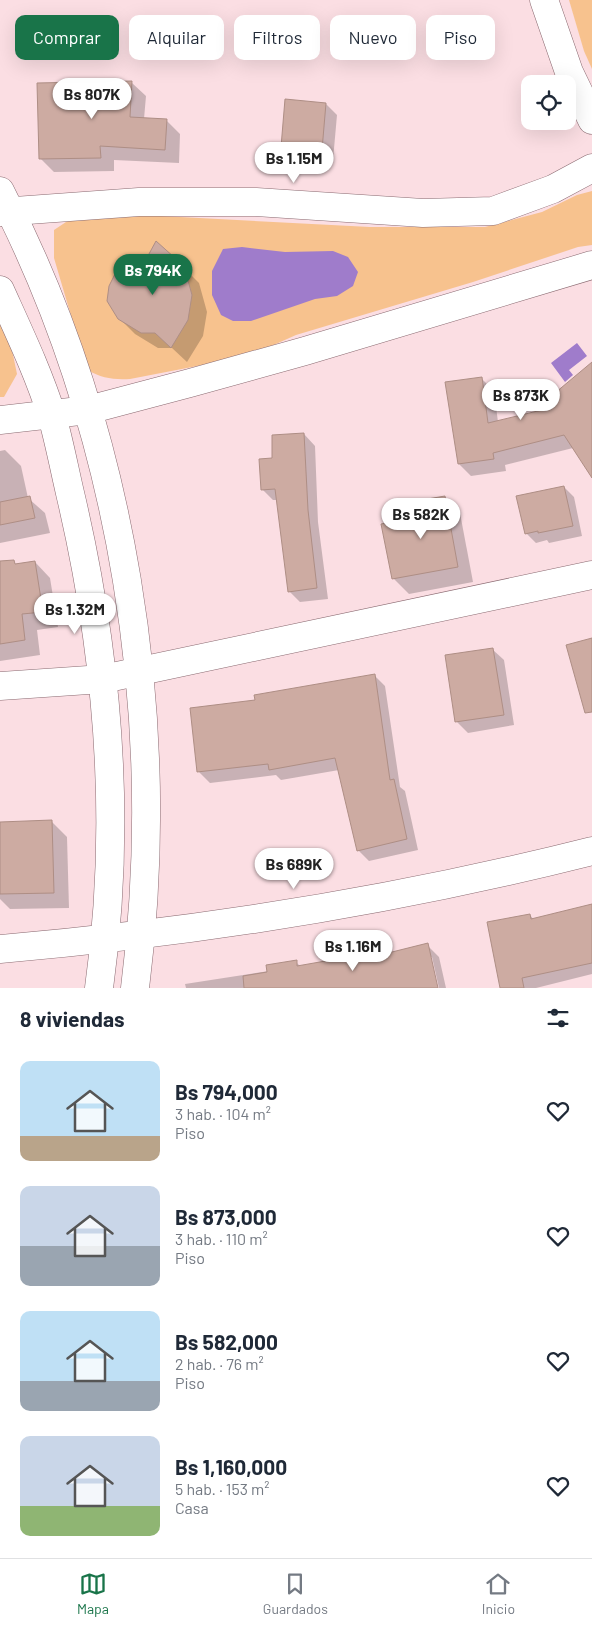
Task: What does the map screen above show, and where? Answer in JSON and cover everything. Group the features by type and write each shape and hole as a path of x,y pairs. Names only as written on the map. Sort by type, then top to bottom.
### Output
{"street":[{"path":"544,0 569,72 592,120"},
{"path":"135,988 142,934 148,804 140,672 118,535 88,410 50,297 3,205 256,202 423,213 493,211 552,189 592,168"},
{"path":"0,420 88,410 305,351 592,265"},
{"path":"0,290 52,415 82,543 103,680 110,804 106,940 99,988"},
{"path":"0,686 103,680 592,575"},
{"path":"0,949 106,940 285,914 471,880 592,851"}],"shaded area":[{"path":"569,0 592,0 592,69 584,51"},
{"path":"592,191 592,245 578,247 473,282 296,335 249,356 130,379 108,378 87,370 54,258 54,230 72,218 142,215 370,227 485,227 542,212 577,195"},
{"path":"242,247 285,252 333,251 348,257 358,272 353,286 337,296 315,299 251,321 233,321 221,315 212,295 212,271 223,249"},
{"path":"0,322 12,350 17,374 4,397 0,397"},
{"path":"577,343 587,356 569,370 573,375 565,382 551,363"}],"building":[{"path":"132,81 130,117 167,119 165,150 100,146 101,158 39,159 37,83"},
{"path":"285,99 326,103 322,150 281,147"},
{"path":"156,241 184,266 192,295 188,320 171,348 155,333 141,333 118,319 107,301 109,286 117,270 132,265 143,265"},
{"path":"592,362 592,478 564,435 493,453 494,459 458,464 445,382 482,377 488,423 546,409 543,403"},
{"path":"304,433 308,510 317,588 288,592 275,489 261,490 259,459 272,458 272,435"},
{"path":"564,486 573,526 525,534 516,496"},
{"path":"30,496 35,518 0,525 0,502"},
{"path":"445,496 458,567 392,579 381,524 413,518 410,502"},
{"path":"14,560 15,564 35,561 43,612 22,614 25,640 0,644 0,561"},
{"path":"592,638 592,712 585,713 566,645"},
{"path":"493,648 504,715 455,722 445,655"},
{"path":"375,674 390,780 394,779 407,839 357,851 335,758 269,770 268,764 197,772 190,708 255,700 254,695"},
{"path":"52,820 54,893 0,894 0,822"},
{"path":"592,904 592,963 522,978 524,988 500,988 487,922 530,914 531,919"},
{"path":"428,943 438,988 244,988 243,976 267,972 266,965 297,960 297,966 371,953 372,957"}]}
